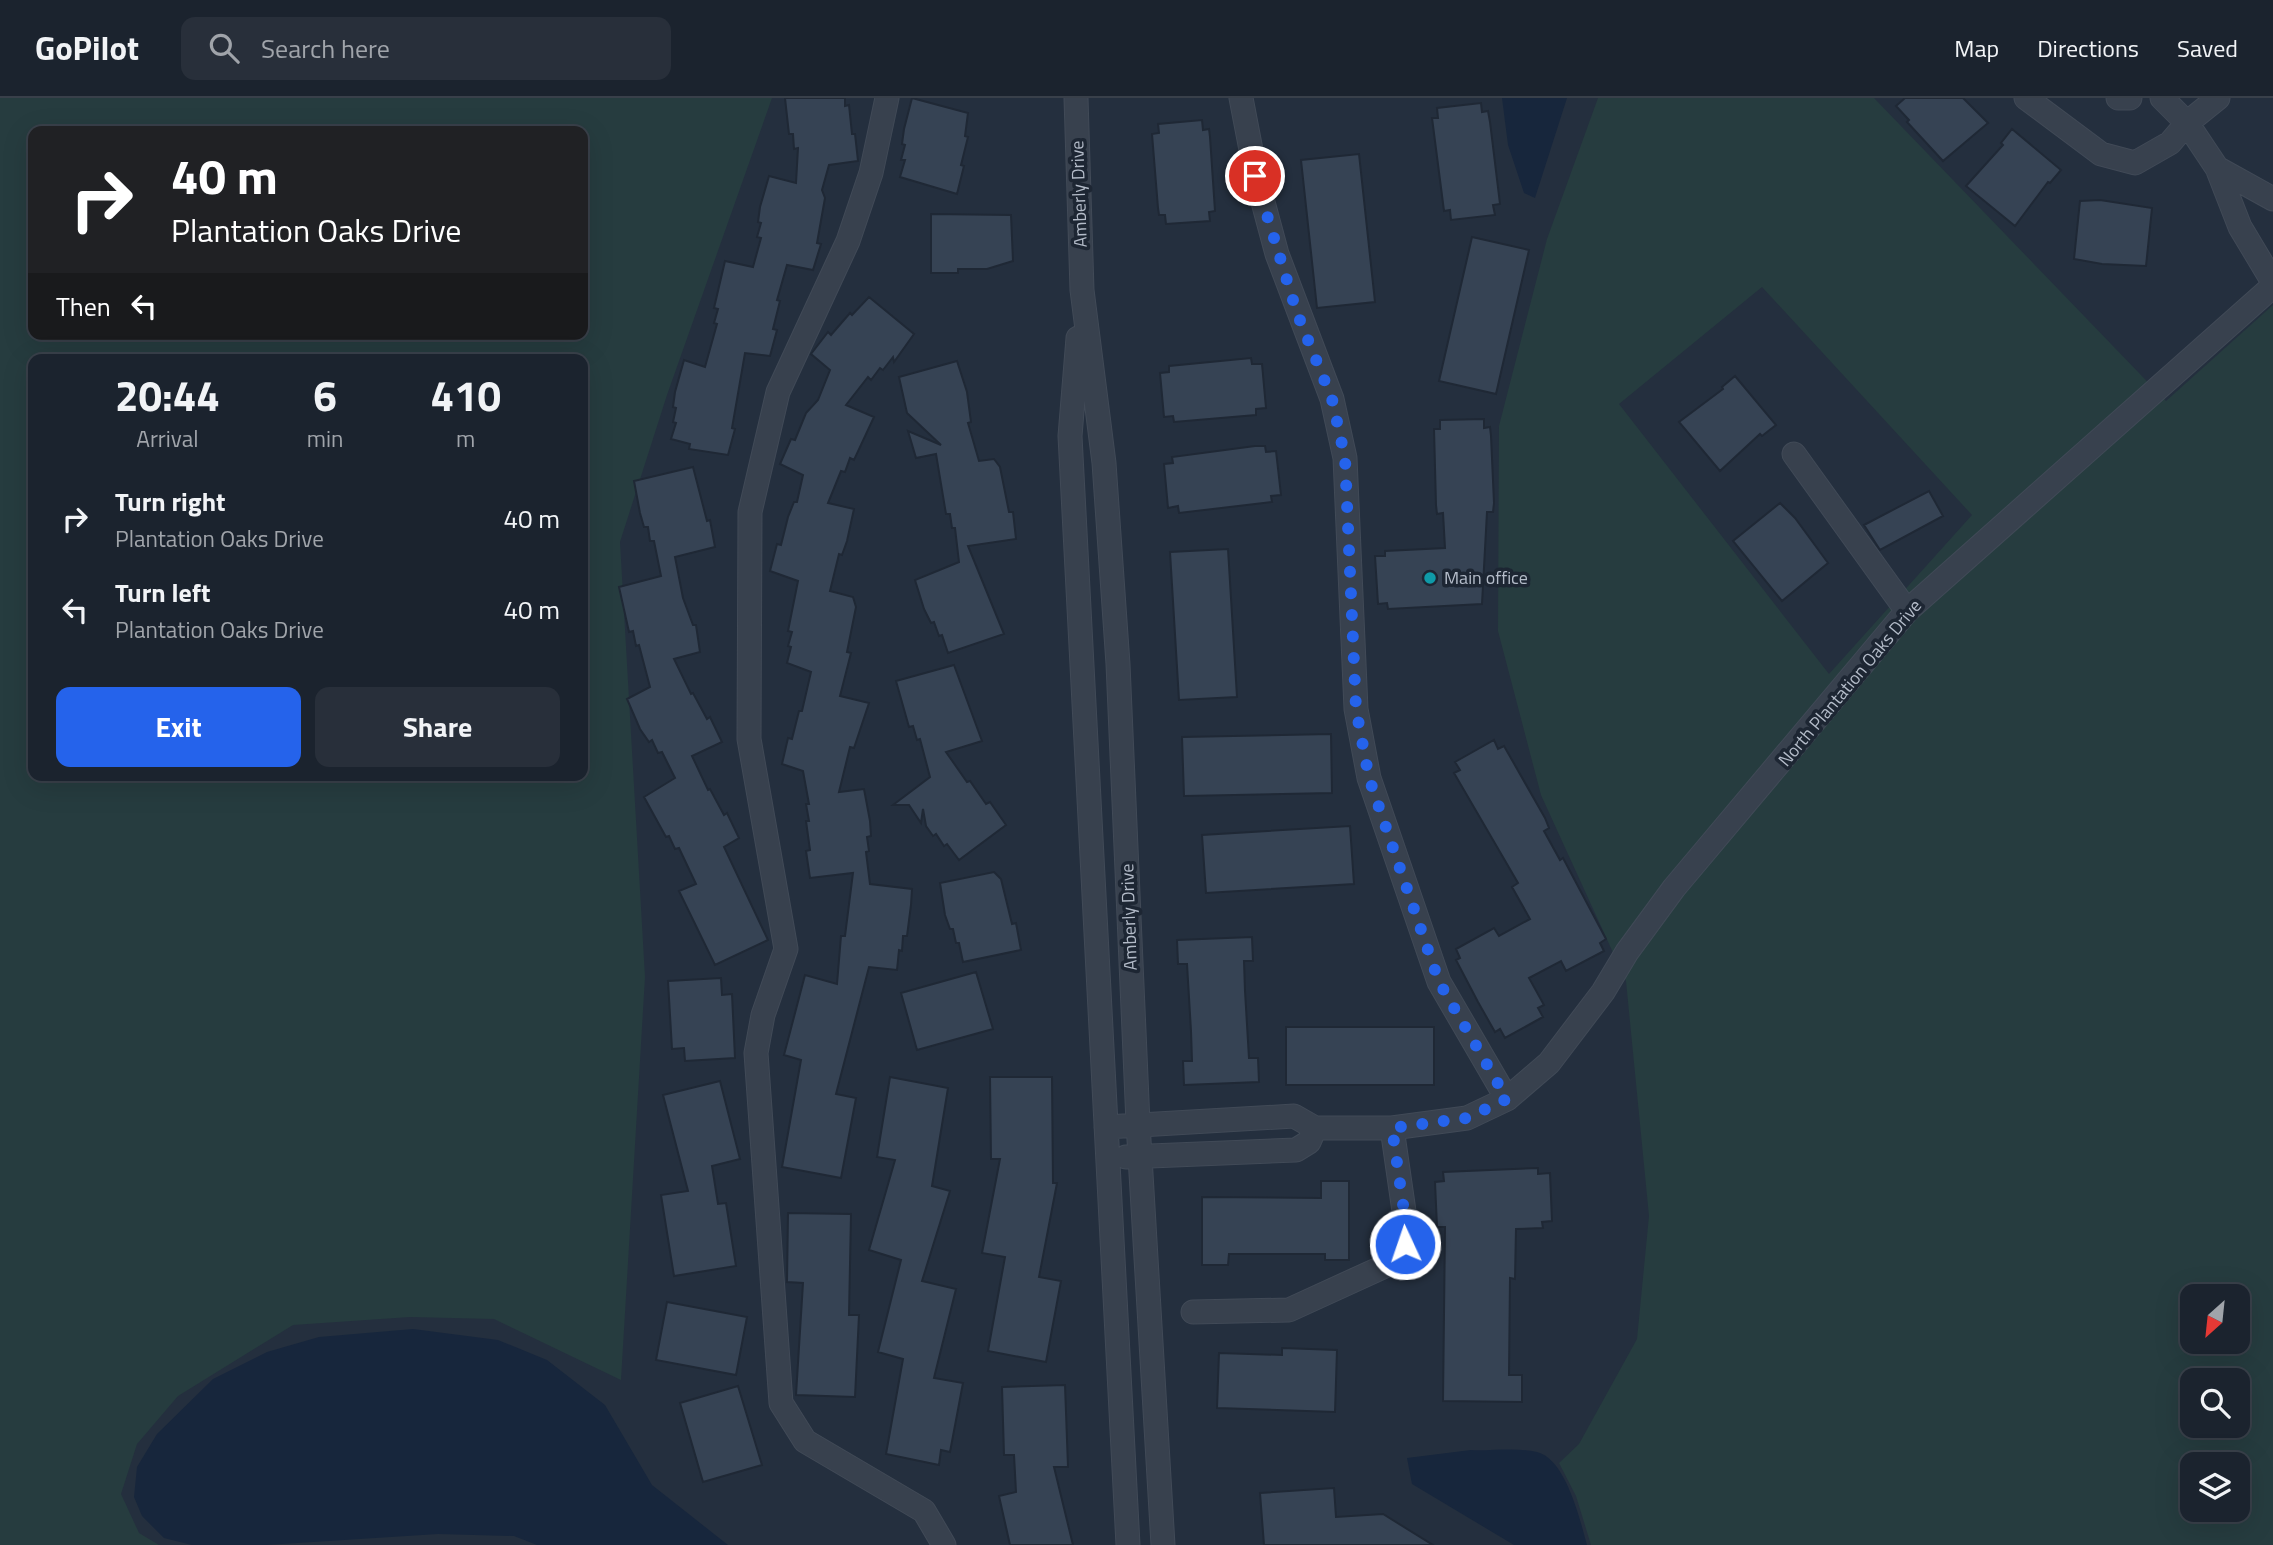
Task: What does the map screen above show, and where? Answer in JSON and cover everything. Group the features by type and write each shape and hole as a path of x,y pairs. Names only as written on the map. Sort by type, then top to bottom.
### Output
{"street":[{"path":"887,98 871,173 848,242 778,392 750,512 750,738 786,949 763,1015 756,1053 781,1403 806,1441 924,1511 944,1545"},
{"name":"Amberly Drive","path":"1076,98 1082,290 1104,463 1118,664 1138,1124 1163,1545"},
{"path":"1241,98 1255,176 1277,254 1332,399 1345,458 1356,709 1369,778 1439,982 1507,1099"},
{"path":"2026,98 2101,154 2135,163 2170,143 2187,123 2218,98"},
{"path":"2118,98 2130,98"},
{"name":"North Plantation Oaks Drive","path":"1106,1127 1294,1116 1315,1128 1392,1128 1467,1118 1507,1099 1556,1054 1603,992 1627,952 1674,888 1907,611 2273,284 2240,227 2217,167 2187,123 2162,98"},
{"path":"2217,167 2273,199"},
{"name":"Amberly Drive","path":"1082,290 1070,436 1128,1545"},
{"path":"1794,454 1907,611"},
{"path":"1108,1158 1296,1150 1309,1142 1315,1128"},
{"path":"1194,1312 1289,1310 1394,1262 1405,1244 1407,1232 1392,1128"}],"green space":[{"path":"0,98 772,98 667,395 620,542 645,977 621,1380 494,1319 410,1317 293,1325 178,1396 137,1444 121,1494 139,1533 159,1545 0,1545"},
{"path":"1598,98 1874,98 2166,401 2273,305 2273,1545 1591,1545 1576,1496 1559,1463 1579,1444 1637,1339 1649,1216 1626,981 1541,795 1498,631 1499,426 1547,239","holes":["1762,287 1972,515 1829,674 1619,404"]}],"water":[{"path":"1502,98 1567,98 1535,198 1524,193 1508,145"},
{"path":"413,1329 498,1340 547,1360 605,1405 652,1485 728,1545 537,1545 514,1536 438,1534 266,1545 192,1545 164,1538 142,1516 134,1497 137,1467 157,1434 213,1379 267,1352 319,1337"},
{"path":"1471,1450 1521,1450 1537,1452 1547,1457 1564,1478 1587,1545 1514,1545 1412,1484 1407,1458"}],"building":[{"path":"785,98 845,98 845,106 849,105 852,134 855,134 858,161 829,165 822,190 825,198 817,243 821,244 813,270 787,265 777,300 780,301 773,329 777,330 770,356 745,353 732,428 735,429 728,455 689,449 690,444 671,439 676,423 673,422 675,392 684,360 705,367 717,324 714,323 718,309 714,308 725,261 753,267 761,238 757,237 761,223 758,222 760,207 769,176 796,183 798,148 794,149 793,134 789,134"},
{"path":"912,98 968,113 965,136 968,137 957,194 900,177 905,160 901,160 905,145 902,144 904,129"},
{"path":"1905,98 1963,98 1988,123 1943,161 1896,106"},
{"path":"1481,103 1482,112 1488,111 1500,204 1493,205 1495,215 1451,220 1450,210 1444,211 1432,118 1438,118 1437,108"},
{"path":"1202,120 1203,130 1209,129 1215,211 1209,212 1210,221 1166,224 1165,215 1159,215 1152,134 1159,133 1158,124"},
{"path":"2012,129 2061,170 2048,182 2015,226 1966,186 2003,145 2001,143"},
{"path":"1359,154 1375,302 1317,308 1301,160"},
{"path":"2100,200 2152,208 2146,266 2102,264 2074,259 2080,201"},
{"path":"931,214 1011,215 1013,261 987,269 931,273"},
{"path":"1472,237 1529,250 1496,394 1439,381"},
{"path":"869,297 914,334 894,362 893,357 871,380 868,377 846,405 874,417 854,460 850,458 845,472 841,471 828,503 854,509 847,541 842,555 839,554 830,591 853,597 856,607 847,652 851,653 840,696 869,703 854,748 850,747 839,792 864,789 871,836 867,837 869,851 866,852 870,884 912,889 907,936 903,936 897,970 869,967 836,1094 856,1098 841,1178 782,1167 801,1060 784,1055 805,975 837,984 841,936 845,936 853,873 810,878 806,851 810,850 806,821 809,821 806,804 809,804 803,771 782,764 788,738 792,739 799,711 802,711 811,672 787,663 792,632 788,631 798,581 770,571 777,544 781,545 788,517 794,502 797,502 803,475 780,464 791,439 795,440 806,413 818,400 830,370 811,354 828,332 831,335 850,313 852,315"},
{"path":"1251,358 1252,364 1262,364 1266,408 1256,409 1256,415 1174,422 1173,416 1164,417 1160,373 1169,372 1169,366"},
{"path":"957,361 967,392 971,422 968,423 979,461 994,459 1000,467 1009,512 1013,512 1016,539 968,546 1004,634 948,653 942,635 939,636 934,622 931,623 924,609 915,580 959,562 955,528 952,528 950,514 946,514 936,454 916,458 908,431 941,445 907,413 899,377"},
{"path":"1735,376 1776,425 1762,436 1760,434 1720,471 1679,422 1723,389"},
{"path":"1484,419 1484,428 1490,427 1494,503 1493,512 1487,512 1482,604 1388,609 1387,603 1378,604 1375,556 1385,556 1385,551 1445,548 1443,513 1437,514 1436,505 1434,429 1440,429 1440,420"},
{"path":"1265,446 1266,452 1276,451 1281,495 1271,496 1272,502 1179,513 1178,506 1168,508 1164,464 1173,463 1172,457"},
{"path":"693,467 707,521 710,520 715,547 675,557 683,598 693,625 696,625 700,652 674,659 691,694 693,693 707,719 710,717 722,742 692,756 708,790 710,789 724,815 727,813 739,838 724,847 768,940 715,965 679,891 696,884 679,848 675,849 669,836 666,837 644,797 675,778 662,752 658,753 652,740 649,742 640,729 627,699 650,687 639,645 636,646 633,631 629,632 619,587 661,576 654,541 650,541 648,527 644,527 640,513 634,481"},
{"path":"1929,491 1943,516 1880,550 1864,525"},
{"path":"1780,503 1795,518 1828,563 1782,601 1733,541"},
{"path":"1228,549 1237,697 1179,700 1170,552"},
{"path":"954,665 982,741 946,752 967,782 970,781 986,804 990,802 1006,825 959,860 947,844 944,846 936,834 933,836 926,826 923,809 921,823 909,805 893,805 930,777 920,739 917,740 913,726 909,727 896,681"},
{"path":"1331,734 1332,793 1184,796 1182,737"},
{"path":"1494,740 1498,749 1504,746 1545,818 1549,828 1544,831 1560,860 1563,858 1606,939 1600,943 1604,951 1566,971 1561,961 1529,978 1544,1005 1538,1008 1543,1017 1505,1038 1500,1029 1495,1032 1456,960 1460,958 1456,949 1494,928 1499,936 1530,919 1512,887 1518,883 1454,773 1460,770 1455,762"},
{"path":"1350,826 1354,884 1206,893 1202,835"},
{"path":"994,872 1001,879 1012,924 1016,923 1021,950 963,962 959,943 956,943 953,929 950,929 945,915 940,883"},
{"path":"1252,937 1253,961 1244,961 1245,991 1249,1058 1258,1058 1259,1082 1184,1085 1183,1061 1192,1061 1191,1031 1187,964 1178,964 1177,940"},
{"path":"976,972 993,1029 917,1050 901,993"},
{"path":"721,978 722,995 732,994 735,1058 685,1061 684,1048 672,1049 668,981"},
{"path":"1286,1027 1434,1027 1434,1085 1286,1085"},
{"path":"890,1077 948,1088 932,1186 950,1191 922,1281 956,1289 934,1378 963,1383 950,1452 941,1450 939,1465 886,1454 903,1359 878,1352 901,1260 869,1250 895,1160 877,1157"},
{"path":"990,1077 1052,1077 1053,1183 1057,1183 1039,1277 1061,1281 1046,1362 988,1351 1005,1257 982,1253 1000,1159 991,1159"},
{"path":"720,1081 740,1159 712,1166 718,1204 726,1203 736,1266 674,1276 661,1195 688,1191 663,1095"},
{"path":"1538,1168 1538,1174 1550,1173 1552,1221 1542,1222 1543,1228 1516,1229 1515,1279 1510,1278 1509,1375 1522,1375 1522,1402 1443,1401 1445,1227 1437,1227 1435,1182 1444,1181 1443,1172"},
{"path":"1321,1181 1349,1181 1349,1260 1325,1260 1325,1254 1229,1254 1228,1265 1202,1265 1202,1197 1321,1198"},
{"path":"788,1213 851,1214 849,1315 859,1315 855,1397 796,1395 803,1283 787,1282"},
{"path":"667,1302 747,1317 736,1375 656,1360"},
{"path":"1282,1348 1337,1350 1335,1412 1217,1408 1219,1353 1282,1355"},
{"path":"1065,1385 1068,1467 1054,1467 1073,1545 1010,1545 999,1496 1016,1492 1014,1455 1004,1455 1002,1387"},
{"path":"738,1386 762,1465 703,1482 680,1403"},
{"path":"1334,1488 1336,1517 1383,1514 1433,1545 1264,1545 1260,1493"}],"place":[{"name":"Main office","path":"1430,578"}],"route":[{"path":"1255,176 1297,313 1332,399 1345,458 1356,709 1369,778 1439,982 1507,1099 1467,1118 1392,1128 1407,1232 1405,1244"}]}
